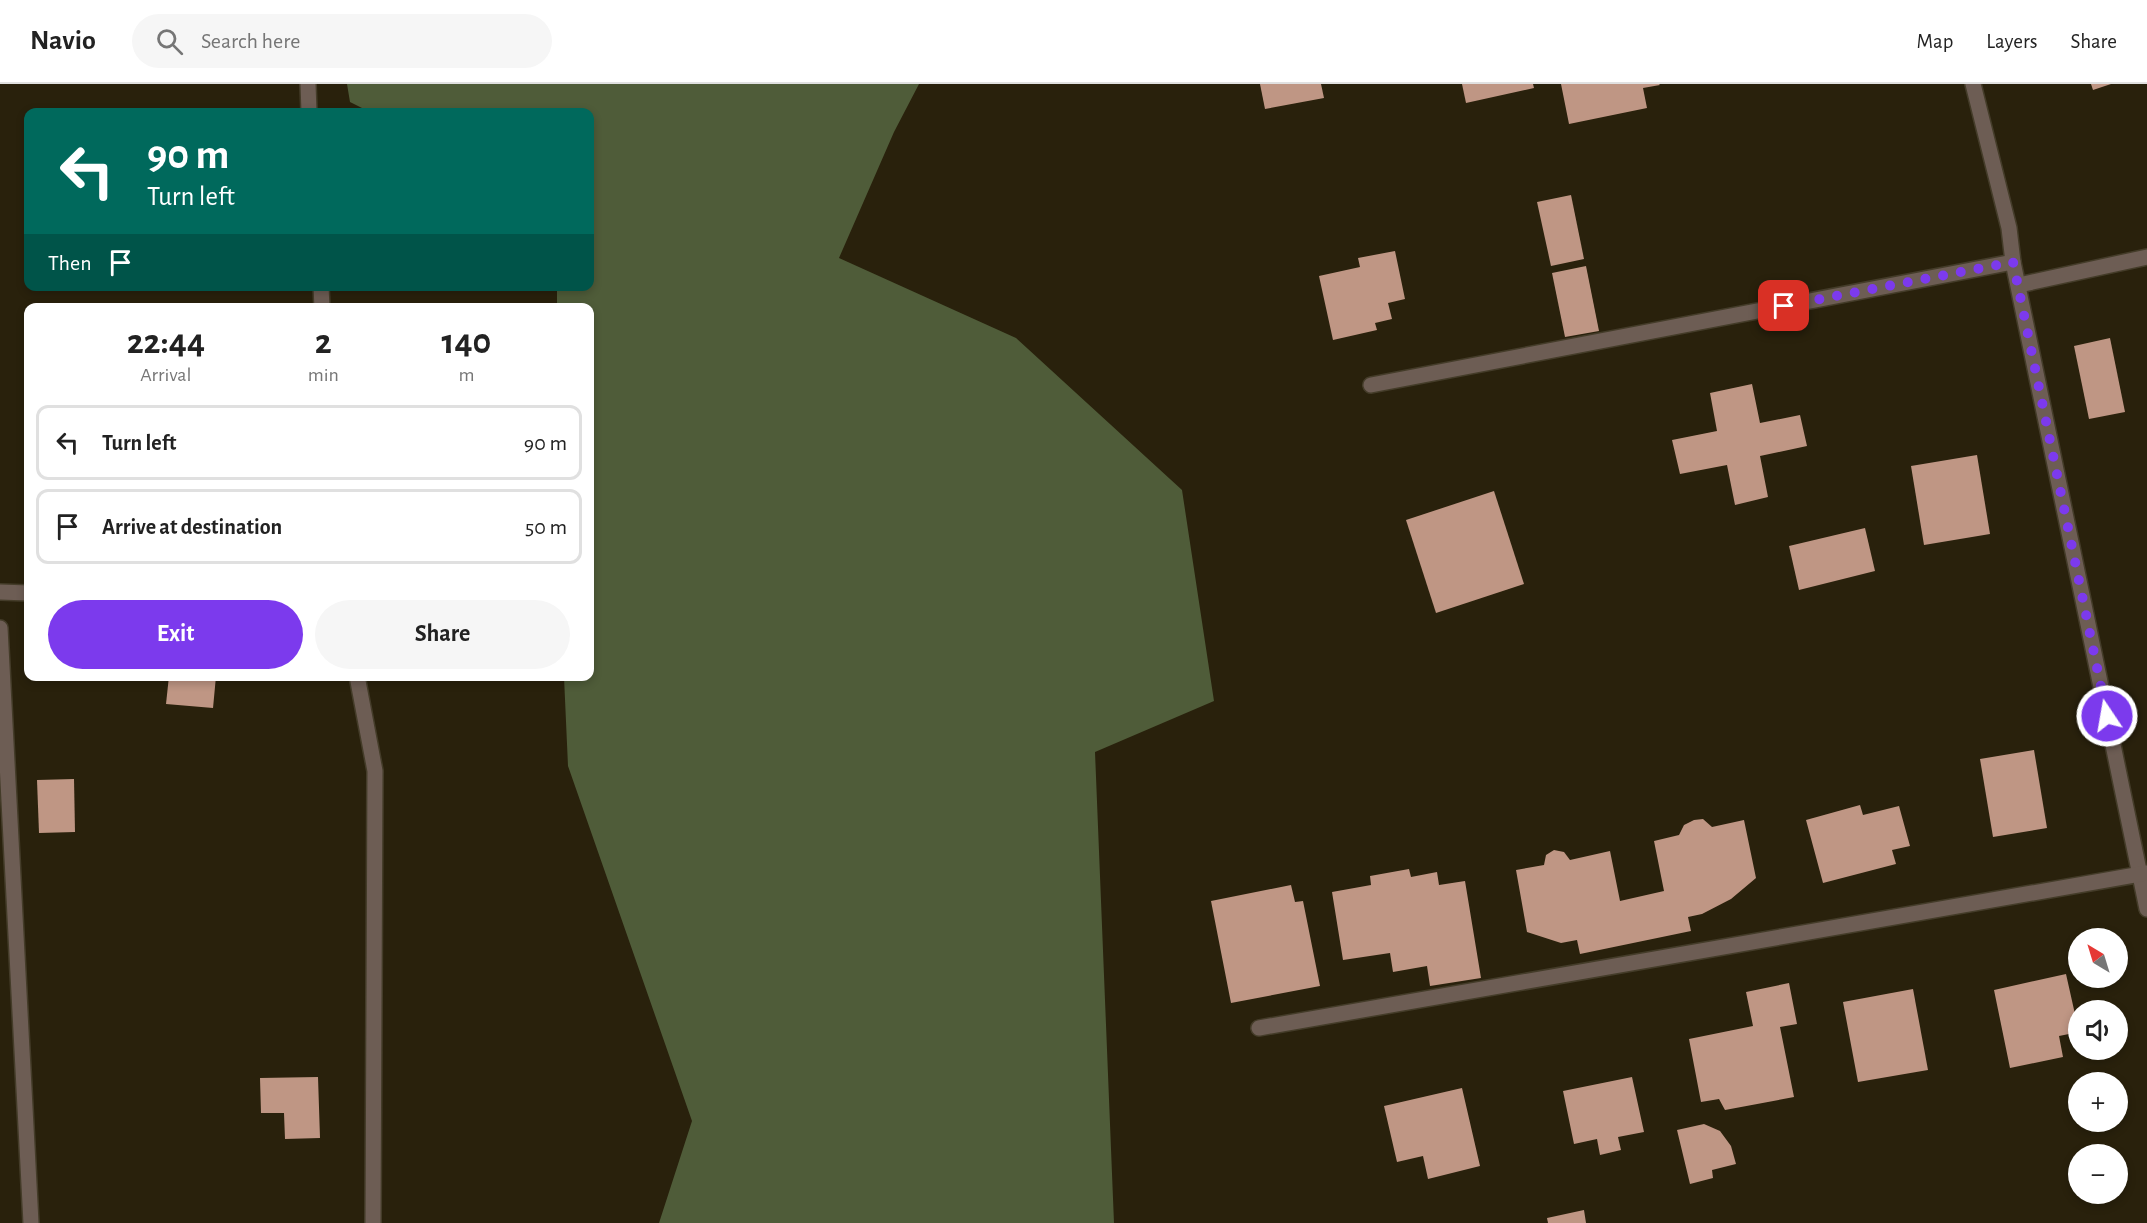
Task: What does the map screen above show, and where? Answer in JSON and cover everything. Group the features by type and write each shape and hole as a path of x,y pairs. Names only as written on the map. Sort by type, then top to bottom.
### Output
{"street":[{"path":"308,84 309,108"},
{"path":"1973,84 2009,228 2013,262 2143,874 2147,909"},
{"path":"2019,285 2147,257"},
{"path":"1371,385 2013,262"},
{"path":"0,592 24,592"},
{"path":"0,628 31,1223"},
{"path":"358,681 375,771 373,1223"},
{"path":"1259,1028 2143,874"}],"green space":[{"path":"347,84 919,84 894,132 839,258 1016,338 1182,490 1214,701 1095,752 1114,1223 659,1223 692,1121 568,766 564,681 594,681 594,303 557,303 557,291 594,291 594,108 362,108 350,102"}],"building":[{"path":"1260,84 1321,84 1324,98 1265,109"},
{"path":"1462,84 1533,84 1534,88 1466,103"},
{"path":"1561,84 1660,85 1643,88 1647,108 1569,124"},
{"path":"2091,84 2111,84 2093,90"},
{"path":"1571,195 1584,259 1551,266 1537,202"},
{"path":"1395,251 1405,299 1388,303 1392,319 1375,323 1377,330 1333,340 1319,276 1360,267 1358,258"},
{"path":"1586,266 1599,331 1565,337 1552,273"},
{"path":"2110,338 2125,412 2089,419 2074,346"},
{"path":"1752,384 1760,423 1800,415 1807,446 1760,456 1768,497 1735,505 1727,465 1680,474 1672,440 1717,431 1710,393"},
{"path":"1977,455 1990,534 1924,545 1911,466"},
{"path":"1494,491 1524,584 1436,613 1406,520"},
{"path":"1865,528 1875,571 1799,590 1789,546"},
{"path":"168,681 216,681 213,708 166,704"},
{"path":"2034,750 2047,828 1993,837 1980,759"},
{"path":"74,779 75,832 39,833 37,780"},
{"path":"1860,805 1863,815 1899,806 1910,846 1892,850 1896,864 1823,883 1806,820"},
{"path":"1703,819 1712,827 1744,820 1756,878 1731,899 1702,914 1688,917 1691,931 1580,954 1577,940 1561,943 1527,932 1516,870 1544,865 1546,855 1554,850 1564,852 1570,860 1610,851 1620,901 1664,891 1654,841 1679,835 1684,825"},
{"path":"1409,869 1411,877 1437,872 1439,885 1465,881 1481,978 1430,986 1427,966 1393,972 1390,953 1343,960 1332,892 1371,885 1370,876"},
{"path":"1291,885 1295,902 1303,901 1320,986 1231,1003 1211,901"},
{"path":"2066,974 2072,1000 2068,1000 2068,1034 2059,1036 2063,1057 2010,1068 1994,990"},
{"path":"1789,983 1797,1024 1780,1027 1794,1097 1725,1110 1719,1099 1701,1102 1689,1039 1753,1026 1746,992"},
{"path":"1913,989 1928,1070 1858,1082 1843,1002"},
{"path":"318,1077 320,1138 285,1139 284,1113 261,1113 260,1078"},
{"path":"1632,1077 1644,1132 1618,1137 1621,1150 1600,1155 1597,1139 1574,1144 1563,1091"},
{"path":"1462,1088 1480,1166 1428,1179 1423,1156 1397,1162 1384,1106"},
{"path":"1704,1124 1720,1131 1731,1146 1736,1164 1712,1170 1713,1178 1690,1184 1677,1130"},
{"path":"1584,1210 1586,1223 1548,1223 1547,1218"}],"route":[{"path":"1784,306 2013,262 2107,716"}]}
